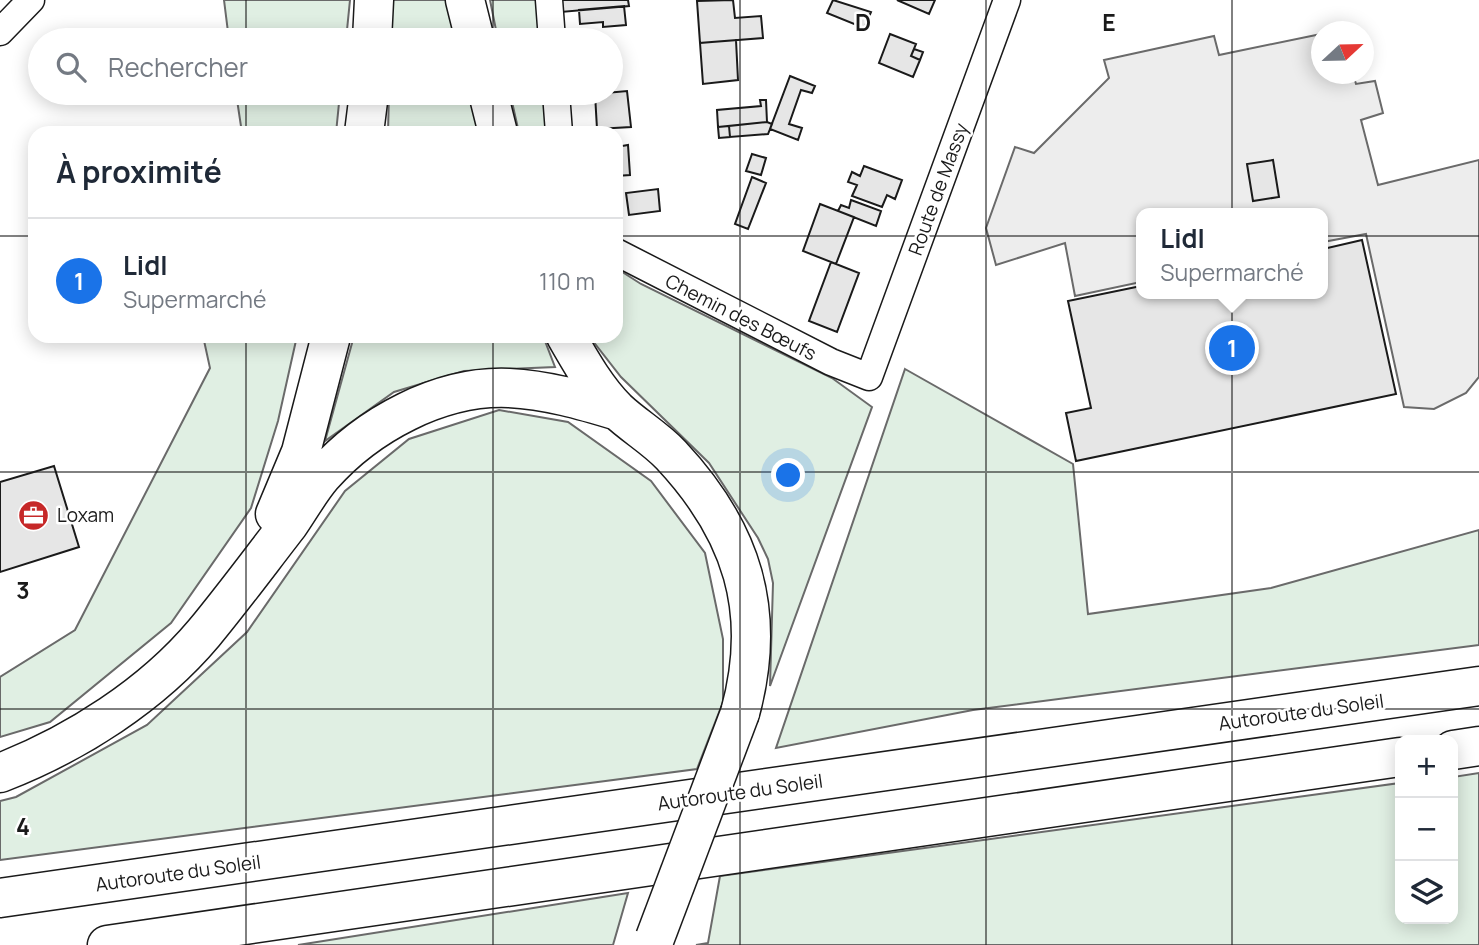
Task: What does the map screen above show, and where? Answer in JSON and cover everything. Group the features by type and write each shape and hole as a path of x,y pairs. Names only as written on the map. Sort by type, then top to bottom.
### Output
{"highway":[{"path":"373,28 374,0"},
{"path":"465,0 472,28"},
{"path":"365,126 368,105"},
{"path":"491,105 496,126"},
{"path":"242,583 298,461 329,343"},
{"path":"570,343 595,384 618,411 669,453 714,509 737,552 752,621 748,681 740,713 654,942"},
{"path":"0,773 38,758 80,734 153,684 203,634 336,461 379,427 404,414 458,394 506,388 562,395 618,411"},
{"name":"Autoroute du Soleil","path":"0,898 1479,686"},
{"path":"1458,749 1479,746"},
{"path":"107,945 1395,758"}],"street":[{"path":"0,32 32,0"},
{"path":"550,0 551,28"},
{"name":"Route de Massy","path":"869,377 1007,0"},
{"path":"557,105 558,126"},
{"name":"Chemin des Bœufs","path":"623,256 818,356 869,377"}],"green space":[{"path":"224,0 350,0 347,28 228,28"},
{"path":"392,0 453,0 460,28 391,28"},
{"path":"490,0 536,0 539,28 496,28"},
{"path":"238,105 339,105 337,126 241,126"},
{"path":"389,105 480,105 486,126 388,126"},
{"path":"513,105 546,105 548,126 517,126"},
{"path":"623,272 641,284 832,378 872,407 770,686 773,583 768,559 758,538 709,463 621,377 594,343 623,343"},
{"path":"205,343 295,343 278,421 251,508 171,623 50,722 0,737 0,677 75,630 210,368"},
{"path":"352,343 546,343 555,367 464,371 394,392 325,441"},
{"path":"905,369 1073,464 1088,614 1271,588 1479,530 1479,645 973,710 776,748"},
{"path":"499,410 568,422 651,481 705,553 723,639 723,702 697,769 0,860 0,801 16,797 147,725 247,632 345,491 409,439"},
{"path":"1479,773 1479,945 696,945 708,943 720,876 1395,784 1395,924 1458,924 1458,776"},
{"path":"628,893 613,945 298,945"}],"shaded area":[{"path":"1214,36 1219,55 1311,36 1311,84 1374,84 1375,81 1383,113 1361,120 1378,185 1479,160 1479,377 1466,393 1434,409 1404,407 1366,234 1328,241 1328,208 1136,208 1136,283 1075,296 1065,243 996,265 986,228 1015,147 1034,153 1109,78 1104,60"}],"building":[{"path":"561,0 628,0 629,6 561,12"},
{"path":"733,0 735,18 761,16 763,38 700,43 697,1"},
{"path":"833,0 871,12 864,28 827,13"},
{"path":"897,0 935,0 929,14"},
{"path":"624,6 626,25 603,27 603,22 580,24 579,10"},
{"path":"890,34 916,44 911,56 920,60 913,77 879,63"},
{"path":"736,40 738,80 703,84 700,43"},
{"path":"914,49 923,52 920,60 911,56"},
{"path":"790,76 815,86 812,93 801,90 789,124 802,128 798,140 770,129"},
{"path":"623,91 627,91 631,127 597,126 596,105 623,105"},
{"path":"760,100 766,100 767,122 718,127 717,110 761,106"},
{"path":"767,122 772,124 768,134 730,137 729,126"},
{"path":"729,126 730,137 719,138 718,127"},
{"path":"628,145 630,175 623,176 623,146"},
{"path":"752,154 766,158 761,175 746,171"},
{"path":"1273,160 1279,197 1253,201 1247,164"},
{"path":"864,166 902,180 895,199 887,195 882,207 852,196 857,185 848,182 852,172 860,176"},
{"path":"752,177 766,183 748,229 735,224"},
{"path":"658,189 660,211 629,215 626,193"},
{"path":"851,200 881,211 876,226 838,211 841,205 849,208"},
{"path":"820,204 854,217 836,264 803,251"},
{"path":"1362,240 1396,394 1076,461 1066,413 1091,408 1068,301 1136,287 1136,299 1328,299 1328,248"},
{"path":"831,262 859,273 837,332 809,321"},
{"name":"Loxam","path":"54,466 79,547 0,572 0,482"}],"place":[{"name":"Lidl","path":"1232,348"},
{"name":"Loxam","path":"34,515"}]}
